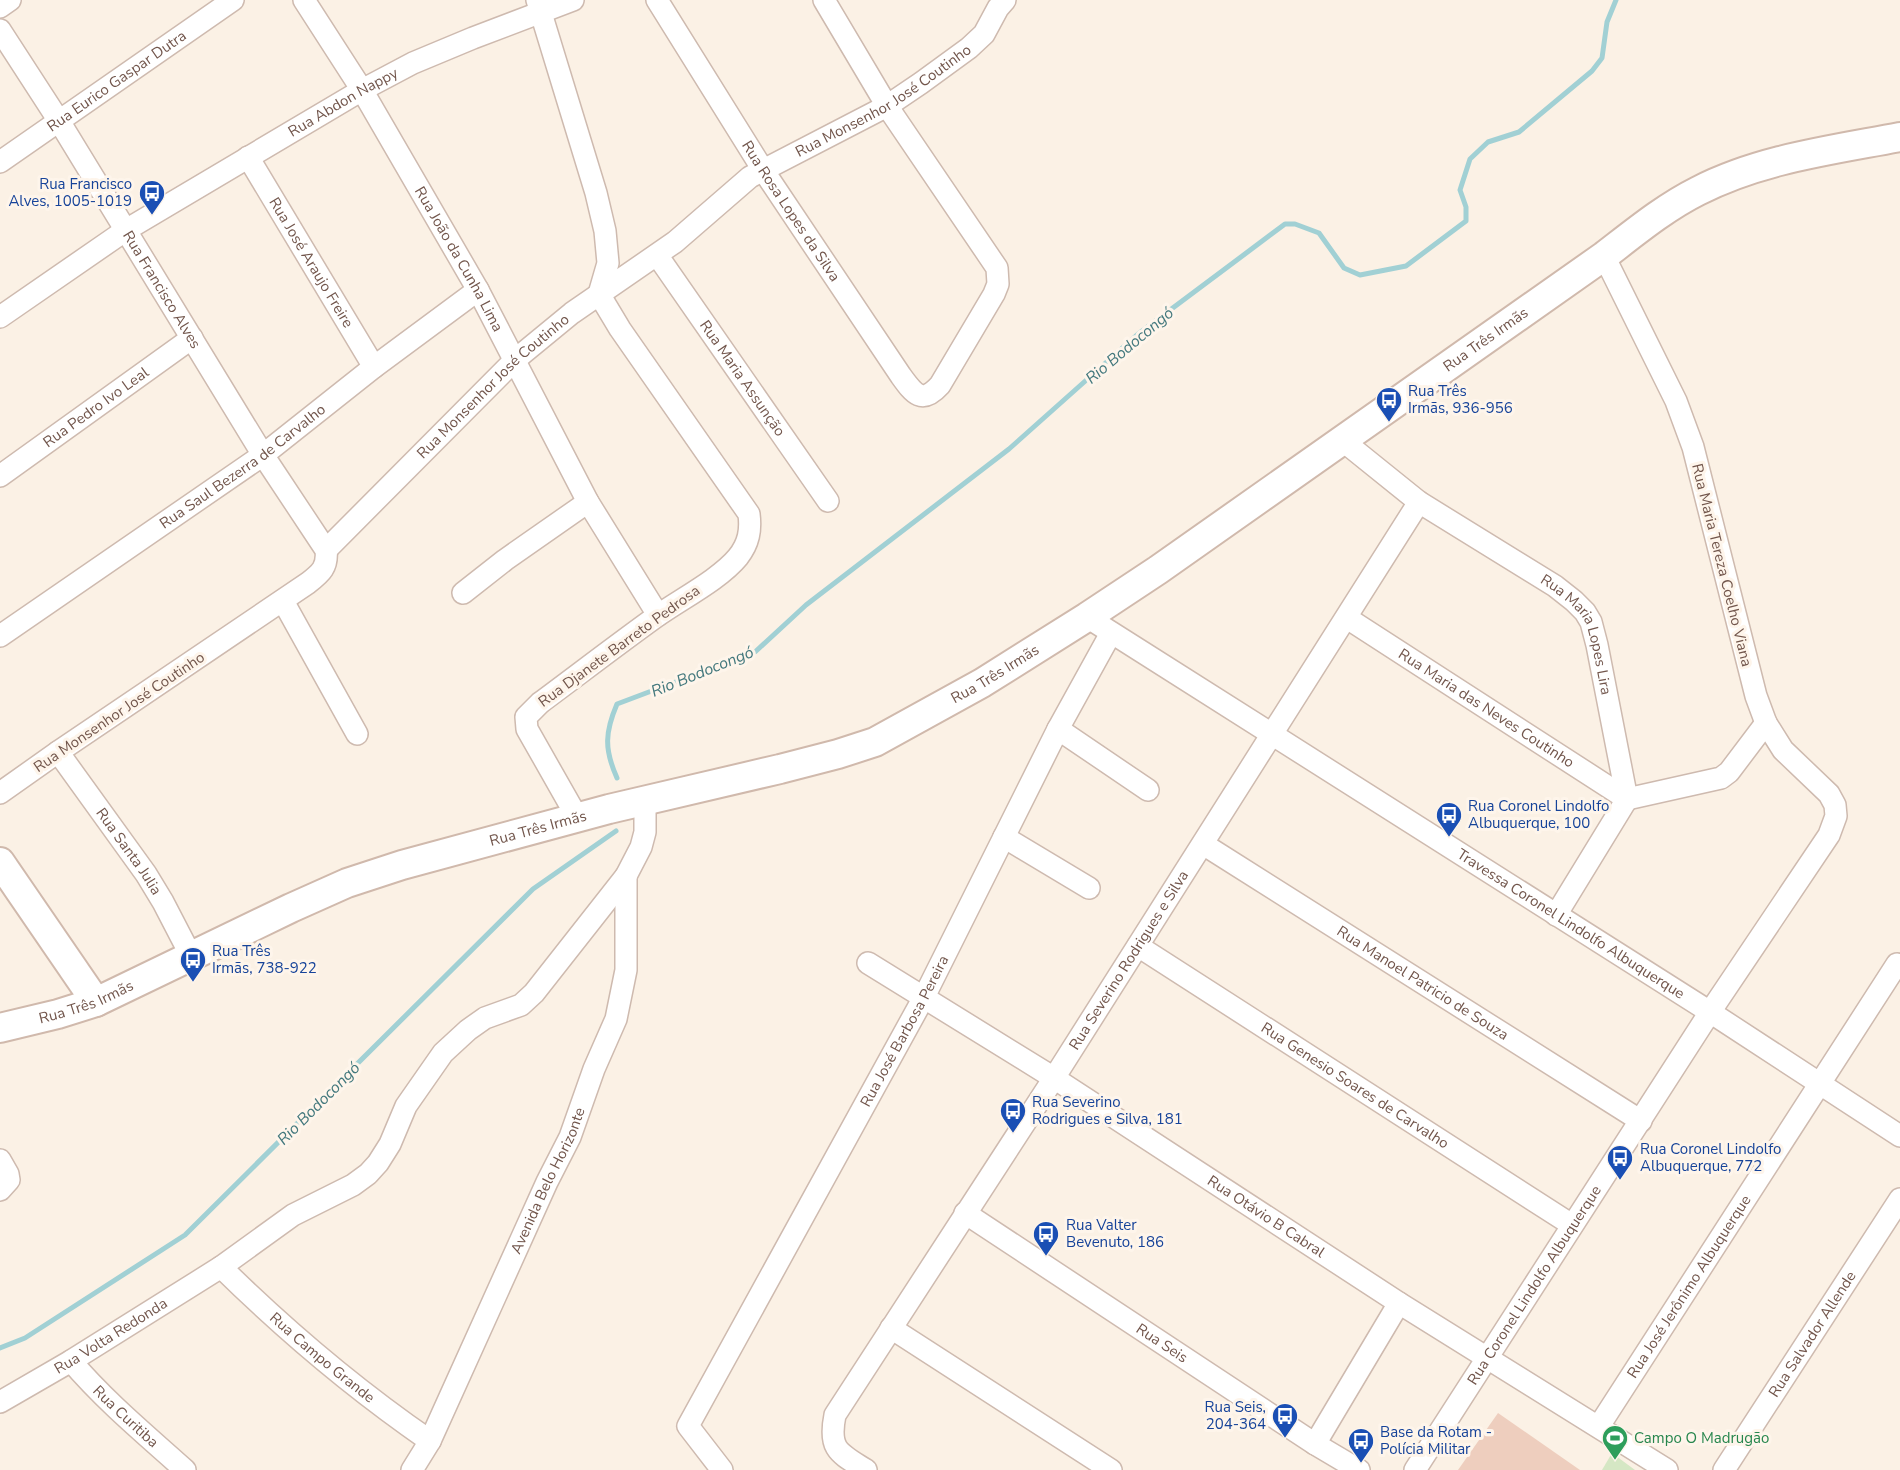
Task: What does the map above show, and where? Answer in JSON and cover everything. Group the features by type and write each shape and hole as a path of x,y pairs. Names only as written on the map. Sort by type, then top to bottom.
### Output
{"street":[{"path":"0,7 10,0"},
{"name":"Rua Eurico Gaspar Dutra","path":"0,162 233,0"},
{"name":"Rua João da Cunha Lima","path":"304,0 362,90 478,290 516,359 588,502 658,615"},
{"name":"Rua Abdon Nappy","path":"126,230 362,90 413,63 540,6 573,0"},
{"name":"Rua Rosa Lopes da Silva","path":"657,0 763,170 910,389 917,395 923,396 929,395 940,385 994,294 998,284 997,268 887,106"},
{"path":"824,0 887,106"},
{"path":"982,0 992,19"},
{"name":"Rua Monsenhor José Coutinho","path":"0,793 321,573 326,566 326,550 516,359 598,294 675,242 750,177 887,106 969,48 984,34 1005,0"},
{"path":"540,6 596,193 605,231 608,263 598,294"},
{"name":"Rua Francisco Alves","path":"0,30 59,120 263,455 326,550"},
{"name":"Rua Três Irmãs","path":"0,1028 96,1002 347,883 577,817 780,769 875,742 982,683 1087,617 1696,191 1762,166 1900,137"},
{"name":"Rua José Araujo Freire","path":"248,157 374,367"},
{"path":"0,317 126,230"},
{"name":"Rua Maria Assunção","path":"657,255 828,501"},
{"name":"Rua Maria Tereza Coelho Viana","path":"1604,256 1676,401 1693,447 1729,586 1745,659 1767,723 1784,750 1828,794 1835,805 1836,816 1829,835 1812,859"},
{"name":"Rua Saul Bezerra de Carvalho","path":"0,636 263,455 374,367 478,290"},
{"name":"Rua Djanete Barreto Pedrosa","path":"577,817 527,729 526,717 540,703 658,615 722,572 738,558 747,544 751,529 749,514 598,294"},
{"name":"Rua Pedro Ivo Leal","path":"0,476 192,338"},
{"name":"Rua Maria Lopes Lira","path":"1342,440 1419,502 1555,586 1585,612 1591,622 1597,645 1627,799"},
{"path":"463,593 505,560 588,502"},
{"name":"Rua Severino Rodrigues e Silva","path":"866,1470 836,1448 832,1441 835,1414 1054,1078 1419,502"},
{"path":"283,601 357,734"},
{"name":"Travessa Coronel Lindolfo Albuquerque","path":"1087,617 1710,1012 1900,1136"},
{"name":"Rua Maria das Neves Coutinho","path":"1347,618 1627,799"},
{"name":"Rua José Barbosa Pereira","path":"712,1466 688,1426 924,997 1058,729 1111,633"},
{"path":"1556,915 1627,799 1721,778 1729,772 1767,723"},
{"path":"1058,729 1148,790"},
{"name":"Rua Santa Julia","path":"57,752 146,874 190,956"},
{"name":"Rua Volta Redonda","path":"0,1402 71,1361 221,1267 293,1215 353,1185 368,1174 390,1144 406,1106 443,1053 468,1029 485,1018 521,1005 534,993 626,876 641,847 645,831 642,800"},
{"path":"1004,837 1089,888"},
{"name":"Rua Manoel Patricio de Souza","path":"1203,844 1641,1121"},
{"name":"Rua Coronel Lindolfo Albuquerque","path":"1415,1470 1710,1012 1812,859"},
{"path":"0,862 96,1002"},
{"name":"Avenida Belo Horizonte","path":"412,1470 430,1441 547,1182 570,1137 594,1069 616,1019 626,970 626,876"},
{"name":"Rua Genesio Soares de Carvalho","path":"1138,946 1572,1225"},
{"name":"Rua Otávio B Cabral","path":"868,963 1054,1078 1400,1303 1667,1470"},
{"name":"Rua José Jerônimo Albuquerque","path":"1599,1426 1897,964"},
{"path":"0,1160 9,1180 0,1190"},
{"name":"Rua Salvador Allende","path":"1724,1470 1900,1199"},
{"name":"Rua Seis","path":"965,1213 1315,1444 1359,1470"},
{"name":"Rua Campo Grande","path":"221,1267 285,1327 393,1416 430,1441"},
{"path":"1315,1444 1400,1303"},
{"path":"891,1328 1111,1470"},
{"name":"Rua Curitiba","path":"71,1361 112,1404 184,1470"}],"green space":[{"name":"Campo O Madrugão","path":"1612,1453 1635,1470 1602,1470"}],"building":[{"path":"1498,1413 1580,1470 1458,1470"}],"waterway":[{"name":"Rio Bodocongó","path":"617,778 608,749 608,732 617,704 755,652 806,605 1009,449 1138,334 1285,224 1295,224 1319,233 1344,268 1360,275 1406,266 1466,221 1466,207 1460,190 1470,159 1488,142 1519,132 1592,71 1602,58 1607,22 1616,0"},
{"name":"Rio Bodocongó","path":"0,1348 25,1338 185,1235 533,889 616,831"}],"place":[{"name":"Rua Francisco Alves, 1005-1019","path":"152,216"},
{"name":"Rua Três Irmãs, 936-956","path":"1389,423"},
{"name":"Rua Coronel Lindolfo Albuquerque, 100","path":"1449,838"},
{"name":"Rua Três Irmãs, 738-922","path":"193,983"},
{"name":"Rua Severino Rodrigues e Silva, 181","path":"1013,1134"},
{"name":"Rua Coronel Lindolfo Albuquerque, 772","path":"1620,1181"},
{"name":"Rua Valter Bevenuto, 186","path":"1046,1257"},
{"name":"Rua Seis, 204-364","path":"1285,1439"},
{"name":"Campo O Madrugão","path":"1615,1461"},
{"name":"Base da Rotam - Polícia Militar","path":"1361,1464"}]}
